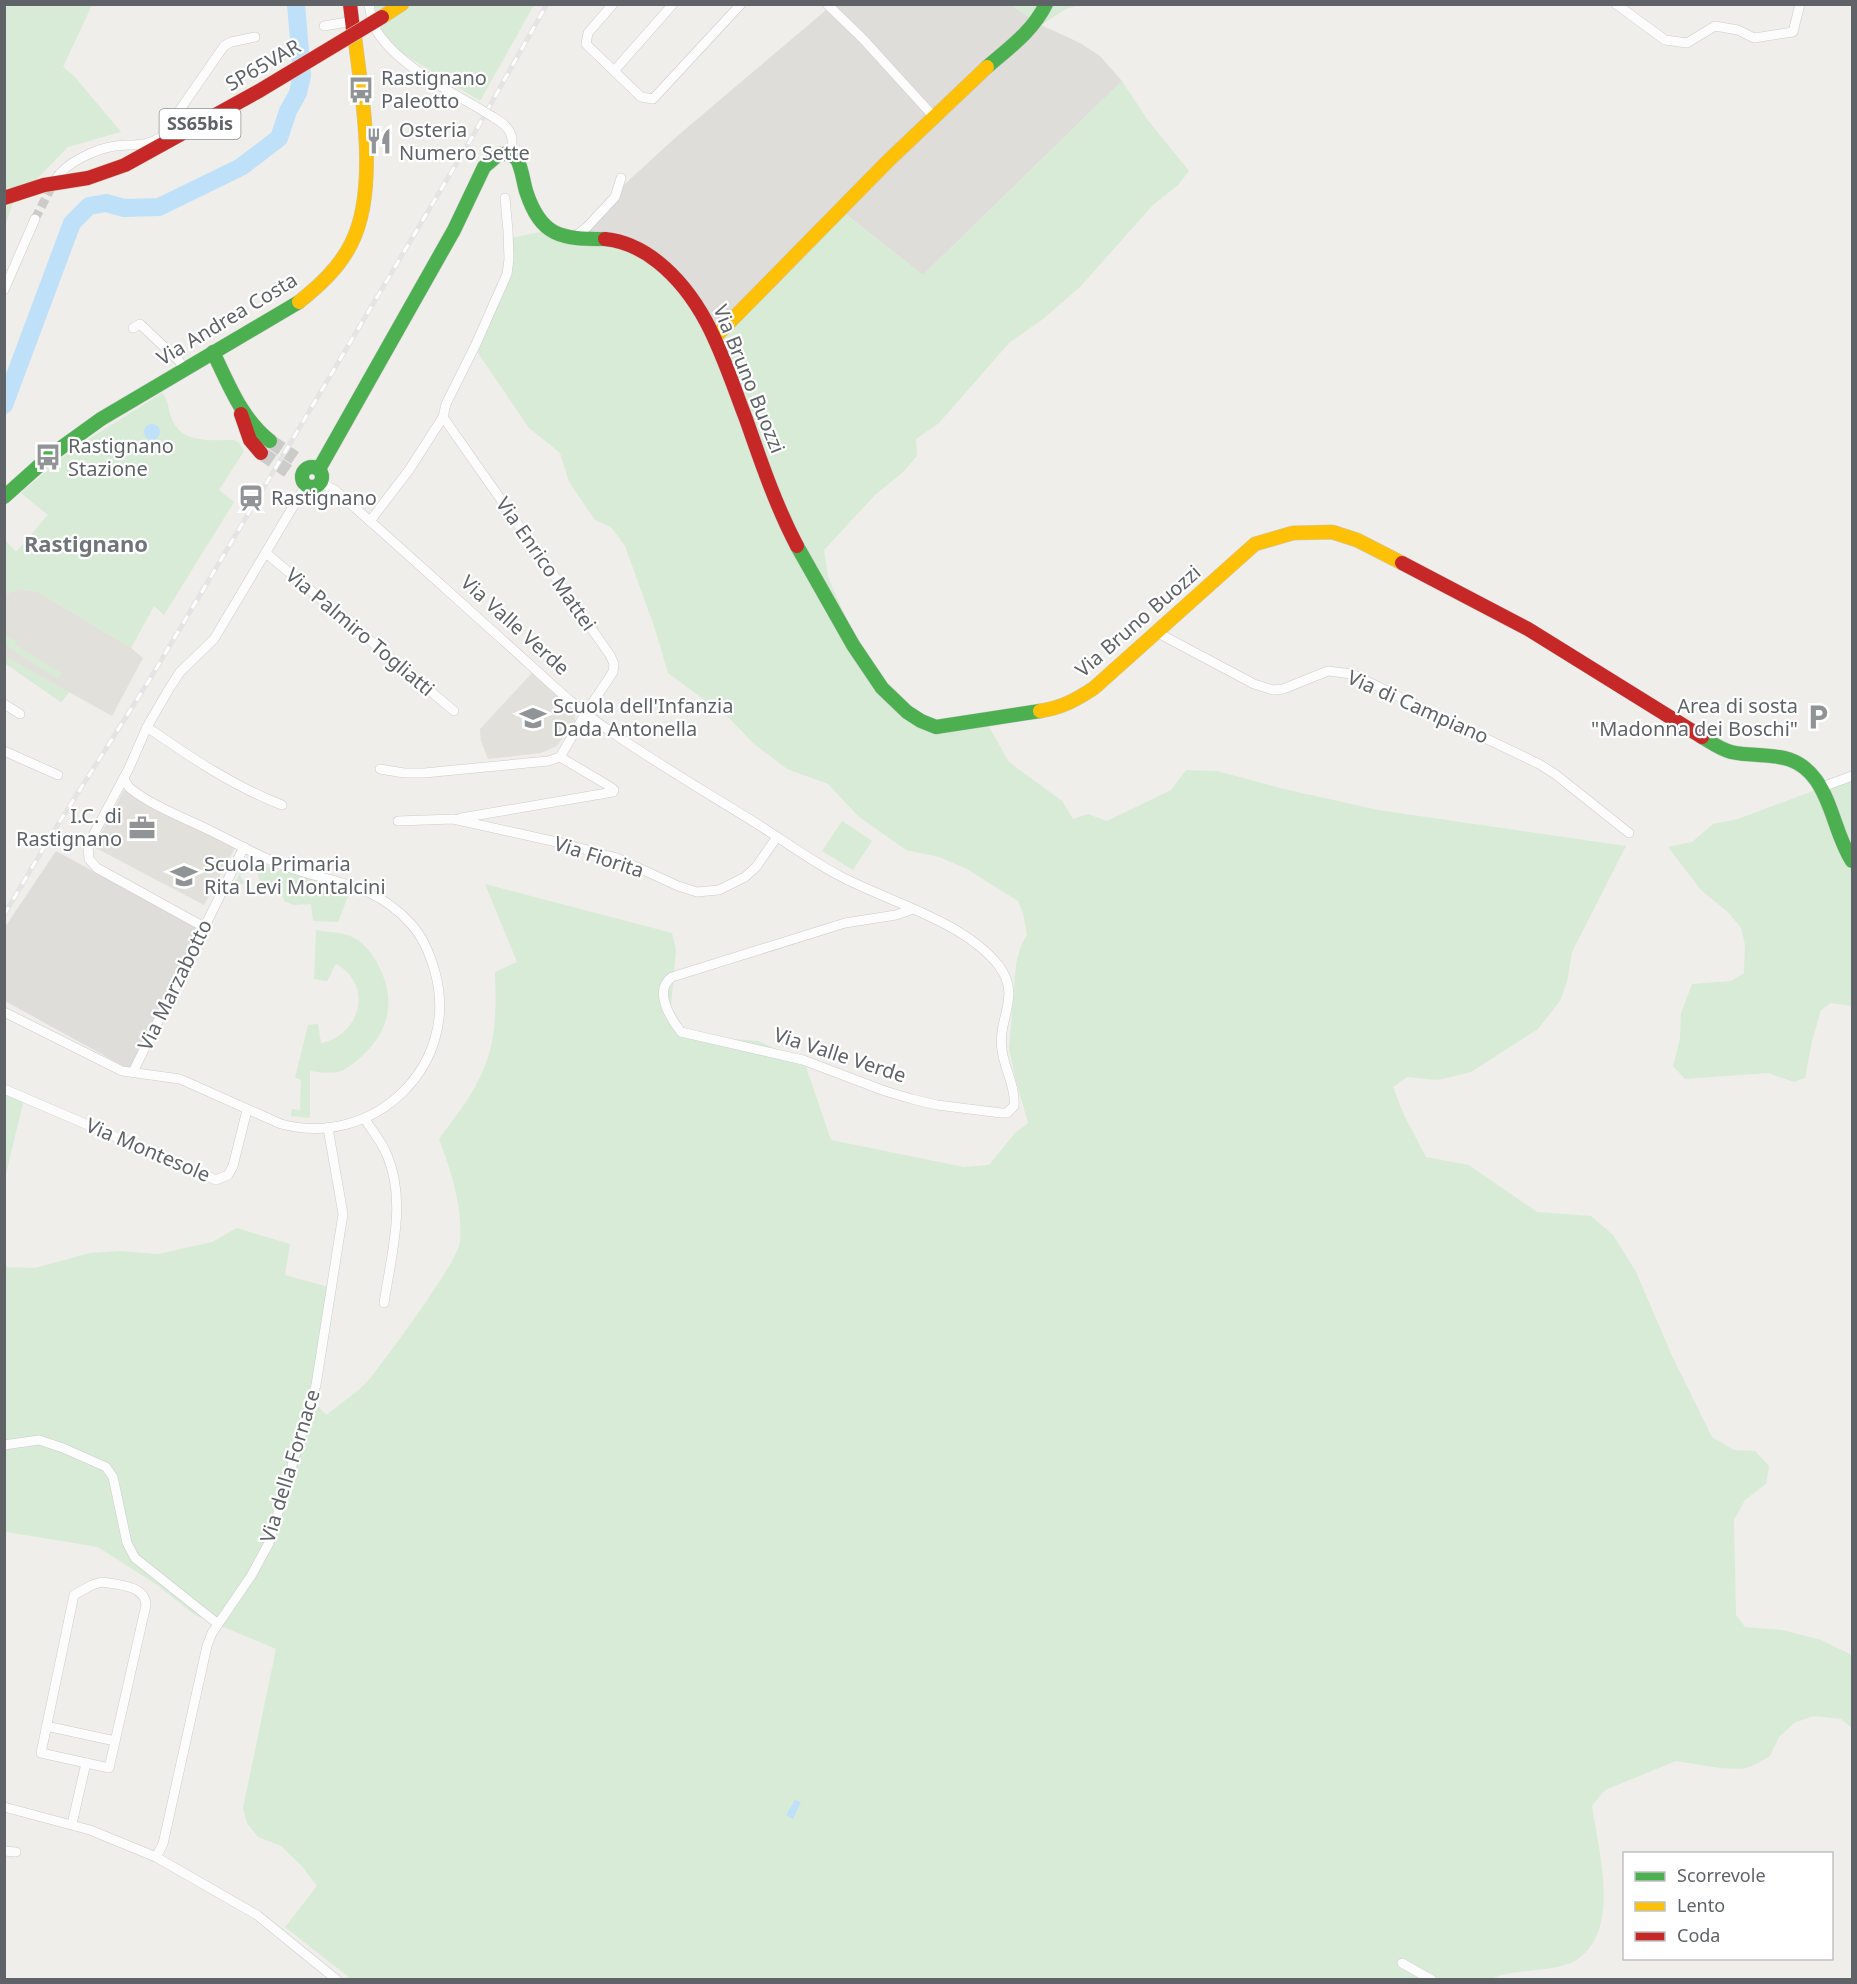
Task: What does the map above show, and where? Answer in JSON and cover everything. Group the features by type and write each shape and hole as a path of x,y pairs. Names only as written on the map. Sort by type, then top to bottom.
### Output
{"street":[{"name":"Via Andrea Costa","path":"4,497 35,468 74,437 184,369 295,305 338,265 353,240 362,209 365,165 362,104 350,4"},
{"name":"Via Bruno Buozzi","path":"369,4 388,47 405,62 507,126 513,143 510,154 516,158 520,166 538,217 557,234 572,239 615,240 635,247 655,260 692,296 715,337 782,512 804,560 860,656 883,689 911,715 925,724 936,727 1019,716 1058,708 1076,700 1094,688 1158,633 1255,544 1282,534 1333,532 1357,540 1528,629 1722,749 1788,758 1809,772 1822,787"},
{"name":"SP65VAR","path":"4,198 44,185 88,178 124,165 259,91 402,4"},
{"path":"613,4 588,33 586,44 641,97 653,99 741,4"},
{"path":"614,71 673,4"},
{"path":"827,4 864,40 934,117"},
{"path":"1616,4 1665,40 1687,43 1715,26 1738,30 1754,38 1793,32 1800,4"},
{"path":"715,337 934,117 1032,28 1047,5"},
{"path":"324,26 354,30"},
{"path":"55,180 66,166 106,148 147,144 161,137 224,46 231,42 255,37"},
{"path":"204,927 97,868 89,859 88,845 124,778 147,727 180,672 214,639 266,553 304,482 303,472 317,473 454,230 484,167 496,155 510,154"},
{"path":"572,239 615,197 621,178"},
{"path":"370,521 409,470 443,417 446,404 507,274 509,250 505,198"},
{"path":"4,290 35,219"},
{"path":"134,328 140,324 179,361 184,369"},
{"path":"213,352 252,424 270,441"},
{"path":"239,403 246,433 252,446 261,453"},
{"name":"Via Enrico Mattei","path":"443,417 614,664 613,672 585,714"},
{"name":"Via Valle Verde","path":"295,458 317,473 585,714 649,758 838,875 872,892 913,909 950,927 996,962 1008,982 1010,1002 1003,1023 1001,1042 1015,1101 1012,1110 1007,1113 928,1103 885,1091 803,1059 681,1032 674,1023 662,992 672,977 845,922 896,915 913,909"},
{"path":"288,471 304,482"},
{"name":"Via Palmiro Togliatti","path":"266,553 454,711"},
{"name":"Via di Campiano","path":"1158,633 1254,684 1273,690 1283,689 1328,671 1353,674 1532,760 1555,774 1629,833"},
{"path":"4,704 20,714"},
{"path":"380,769 404,773 424,773 548,761 560,757 585,714"},
{"path":"147,727 214,771 282,805"},
{"path":"4,751 58,775"},
{"path":"453,819 613,792 614,790 609,786 560,757"},
{"path":"1852,776 1822,787 1843,848 1852,861"},
{"path":"124,778 133,791 244,847"},
{"name":"Via Fiorita","path":"398,821 453,819 561,843 617,858 678,886 697,892 719,890 745,877 756,867 777,837"},
{"name":"Via Marzabotto","path":"4,1012 122,1071 180,1079 288,1126 308,1129 328,1128 365,1119 394,1101 423,1069 437,1029 440,996 427,948 411,924 392,905 376,895 365,889 288,867 244,847 133,1072"},
{"name":"Via Montesole","path":"4,1089 216,1180 228,1175 233,1166 247,1110"},
{"path":"365,1119 386,1152 395,1185 395,1227 384,1303"},
{"name":"Via della Fornace","path":"156,1857 163,1844 207,1646 268,1543 316,1385 343,1214 328,1128"},
{"path":"4,1445 39,1440 106,1467 113,1477 127,1543 135,1558 218,1624"},
{"path":"102,1582 131,1588 141,1593 146,1599 114,1741 110,1768 41,1753 74,1595 102,1582"},
{"path":"46,1726 114,1741"},
{"path":"72,1824 86,1763"},
{"path":"4,1807 72,1824 156,1857 257,1915 338,1980"},
{"path":"4,1851 16,1852"},
{"path":"1402,1963 1432,1980"}],"shaded area":[{"path":"832,5 1011,5 1041,25 1080,43 1100,56 1122,81 923,275 844,213 776,287 713,330 578,233 603,204 675,138"},
{"path":"19,589 38,592 131,648 143,658 112,716 69,692 61,702 5,663 5,594"},
{"name":"Scuola dell'Infanzia Dada Antonella","path":"532,673 574,709 575,721 557,746 541,753 488,759 481,741 480,729"},
{"name":"Scuola Primaria Rita Levi Montalcini","path":"124,790 235,848 204,905 94,847"},
{"path":"56,851 198,928 134,1072 5,1001 5,927"}],"green space":[{"path":"5,5 92,5 63,67 74,76 121,132 68,147 13,203 5,226"},
{"path":"372,5 534,5 480,101 392,47 375,25"},
{"path":"1011,5 1079,5 1066,9 1041,25"},
{"path":"1122,81 1147,119 1189,171 1178,185 1153,205 1081,286 1043,319 1009,343 939,423 916,439 917,456 903,472 875,495 824,550 828,577 858,645 904,706 922,719 943,724 984,718 1009,762 1062,801 1073,819 1088,814 1107,821 1171,790 1186,770 1217,771 1378,810 1626,846 1572,952 1567,982 1560,1001 1538,1029 1471,1072 1438,1080 1407,1077 1393,1087 1404,1115 1426,1157 1469,1165 1537,1212 1591,1216 1613,1235 1636,1272 1673,1358 1712,1437 1734,1450 1755,1451 1769,1466 1766,1484 1745,1500 1734,1520 1736,1615 1745,1627 1782,1630 1821,1640 1852,1655 1852,1728 1841,1719 1813,1716 1794,1723 1779,1737 1770,1756 1743,1769 1719,1768 1676,1761 1605,1790 1592,1806 1603,1883 1601,1923 1595,1940 1584,1954 1574,1961 1553,1968 1511,1973 1491,1979 351,1979 285,1927 317,1886 301,1865 281,1846 258,1837 247,1823 243,1808 276,1649 195,1615 157,1585 98,1547 6,1532 4,1267 35,1268 90,1253 119,1251 158,1254 212,1242 237,1228 290,1244 285,1275 332,1288 312,1399 326,1415 350,1397 372,1376 406,1330 448,1268 460,1242 458,1203 452,1176 439,1139 470,1096 488,1057 495,1021 495,972 517,962 485,884 672,933 676,950 671,1007 683,1027 705,1037 758,1041 804,1061 831,1140 964,1167 989,1165 1015,1133 1028,1123 1009,1049 1016,964 1027,934 1018,901 965,868 939,857 906,850 858,816 828,784 787,769 753,743 729,718 668,673 625,546 611,527 595,520 569,482 560,453 529,428 476,350 502,293 511,238 545,231 642,248 713,330 776,287 844,213 923,275"},
{"path":"162,393 176,427 182,433 198,439 234,440 244,451 219,490 234,502 164,615 154,606 131,648 38,592 19,589 5,594 5,540 16,552 48,515 21,493 70,451"},
{"path":"5,635 16,641 15,645 62,673 58,679 5,645"},
{"path":"4,656 69,692 61,702 5,663"},
{"path":"1852,778 1852,1006 1831,1003 1821,1010 1805,1078 1794,1082 1768,1073 1685,1079 1673,1066 1680,1039 1681,1013 1692,984 1731,981 1744,973 1745,945 1741,928 1729,913 1701,890 1668,847 1692,842 1713,824 1738,819"},
{"path":"842,821 872,841 853,870 822,851"},
{"path":"249,855 277,872 280,869 350,891 338,922 313,921 311,904 294,905 284,901 280,886 263,890 255,867 240,875 244,883 234,886"},
{"path":"316,930 348,935 365,946 375,959 383,976 388,1001 384,1025 379,1036 361,1057 338,1072 310,1071 310,1118 291,1116 292,1109 300,1110 301,1080 295,1078 308,1025 318,1024 321,1043 335,1038 353,1020 358,1009 359,997 356,985 349,974 336,964 327,981 314,979"},
{"path":"5,1086 25,1095 5,1178"}],"water":[{"path":"152,424 160,432 152,440 144,432"},
{"path":"795,1800 801,1802 793,1819 786,1815"}],"waterway":[{"path":"4,405 72,223 89,206 106,203 124,208 159,207 241,167 279,138 288,111 298,93 302,75 296,4"}],"tunnel":[{"path":"35,219 54,182"},
{"path":"270,441 295,458"},
{"path":"261,453 288,471"}],"railway":[{"path":"4,915 50,837 150,679 474,134 547,4"}],"traffic: fast":[{"path":"987,67 1027,31 1046,4"},
{"path":"319,469 454,230 484,167 499,154 510,154 517,159 532,206 538,218 546,226 565,236 605,239"},
{"path":"4,497 51,455 101,419 299,302"},
{"path":"213,352 243,411 270,441"},
{"path":"312,467 319,470 322,477 319,484 312,487 305,484 302,477 305,470 312,467"},
{"path":"797,546 853,645 882,688 907,712 936,727 1040,711"},
{"path":"1702,737 1731,752 1787,759 1807,770 1822,789 1852,861"}],"traffic: slow":[{"path":"382,17 402,4"},
{"path":"299,302 335,269 351,244 359,222 364,197 366,143 355,39"},
{"path":"715,337 889,160 987,67"},
{"path":"1040,711 1068,703 1094,688 1255,544 1293,533 1332,532 1357,540 1402,563"}],"traffic: jam":[{"path":"350,4 353,29"},
{"path":"4,198 44,185 88,178 125,165 259,91 382,17"},
{"path":"605,239 633,247 658,262 690,295 702,314 722,355 769,484 797,546"},
{"path":"241,414 250,440 261,453"},
{"path":"1402,563 1528,629 1702,737"}],"place":[{"name":"Rastignano Paleotto","path":"361,90"},
{"name":"Osteria Numero Sette","path":"379,141"},
{"name":"Rastignano Stazione","path":"48,457"},
{"name":"Rastignano","path":"251,498"},
{"name":"Area di sosta \"Madonna dei Boschi\"","path":"1818,717"},
{"name":"Scuola dell'Infanzia Dada Antonella","path":"533,718"},
{"name":"I.C. di Rastignano","path":"142,828"},
{"name":"Scuola Primaria Rita Levi Montalcini","path":"184,876"}],"district":[{"name":"Rastignano","path":"86,544"}]}
